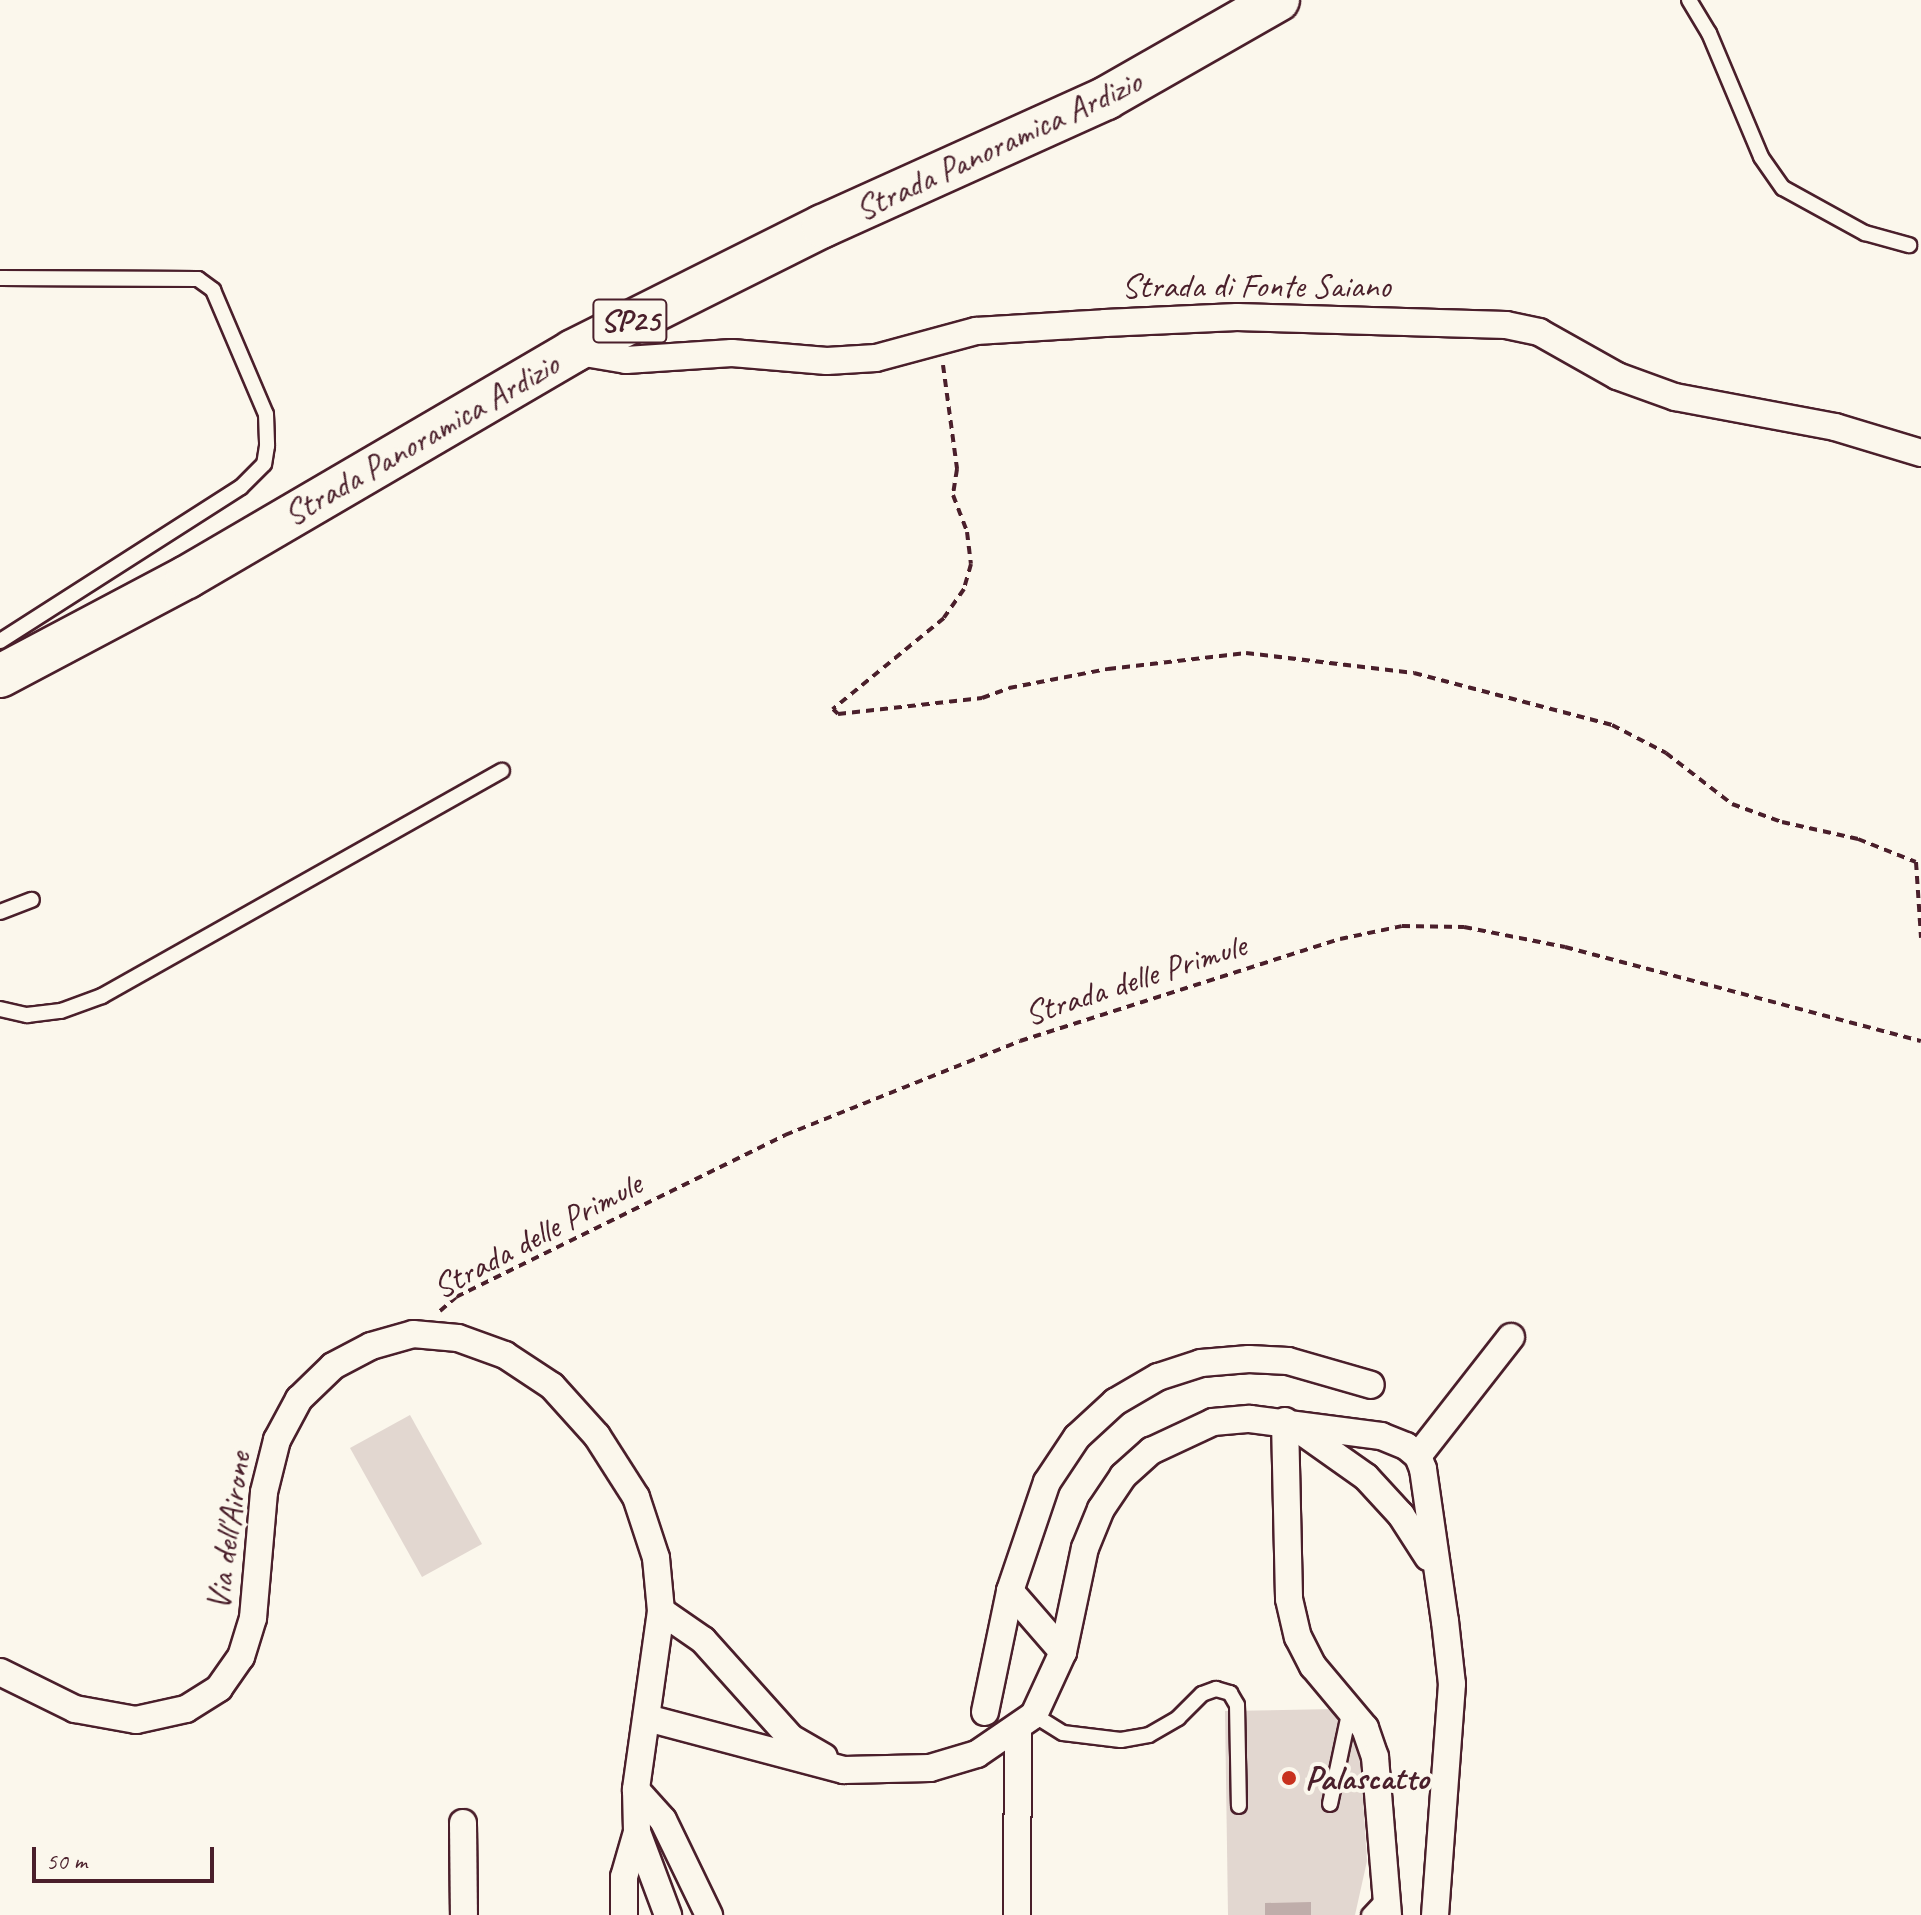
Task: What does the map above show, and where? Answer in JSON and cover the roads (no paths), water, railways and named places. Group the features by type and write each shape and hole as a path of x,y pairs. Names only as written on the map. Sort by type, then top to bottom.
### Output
{"main road":[{"name":"Strada Panoramica Ardizio","path":"0,676 187,577 573,351 823,226 1106,98 1278,0"}],"street":[{"name":"Strada di Fonte Saiano","path":"573,351 626,360 732,353 827,361 876,358 976,331 1237,317 1506,325 1539,332 1617,376 1675,397 1835,427 1921,453"},
{"name":"Via dell'Airone","path":"0,1672 75,1709 136,1720 186,1709 219,1688 241,1657 253,1618 264,1492 277,1440 299,1399 333,1366 371,1346 413,1334 458,1338 505,1355 561,1396 597,1436 636,1497 656,1558 661,1611 636,1790 637,1832"},
{"path":"1435,1915 1452,1684 1418,1456 1511,1337"},
{"path":"985,1712 1010,1591 1047,1482 1077,1437 1115,1402 1158,1377 1201,1363 1249,1359 1288,1361 1371,1385"},
{"path":"1017,1915 1026,1722 1063,1652 1085,1548 1101,1509 1123,1476 1183,1432 1213,1422 1285,1421 1381,1436 1418,1456"},
{"path":"1285,1421 1366,1477 1401,1515 1434,1565"},
{"path":"1285,1421 1289,1599 1298,1637 1313,1666 1365,1728 1375,1757 1381,1909"},
{"path":"1010,1591 1063,1652"},
{"path":"661,1611 703,1640 791,1738 844,1770"},
{"path":"647,1718 844,1770 930,1768 977,1754 1026,1722"},
{"path":"636,1790 663,1820 709,1915"},
{"path":"463,1823 464,1915"},
{"path":"624,1915 624,1877 637,1832"},
{"path":"637,1832 668,1915"}],"lane":[{"path":"1689,0 1709,33 1761,157 1783,188 1865,233 1909,245"},
{"path":"0,278 198,279 213,290 266,414 267,446 264,464 241,487 0,641"},
{"path":"0,1009 27,1015 61,1011 102,996 502,771"},
{"path":"0,912 32,900"},
{"path":"1026,1722 1063,1733 1121,1740 1149,1735 1178,1718 1202,1694 1216,1689 1230,1693 1237,1705 1239,1806"},
{"path":"1330,1804 1350,1709"}],"place":[{"name":"Palascatto","path":"1289,1778"}]}
